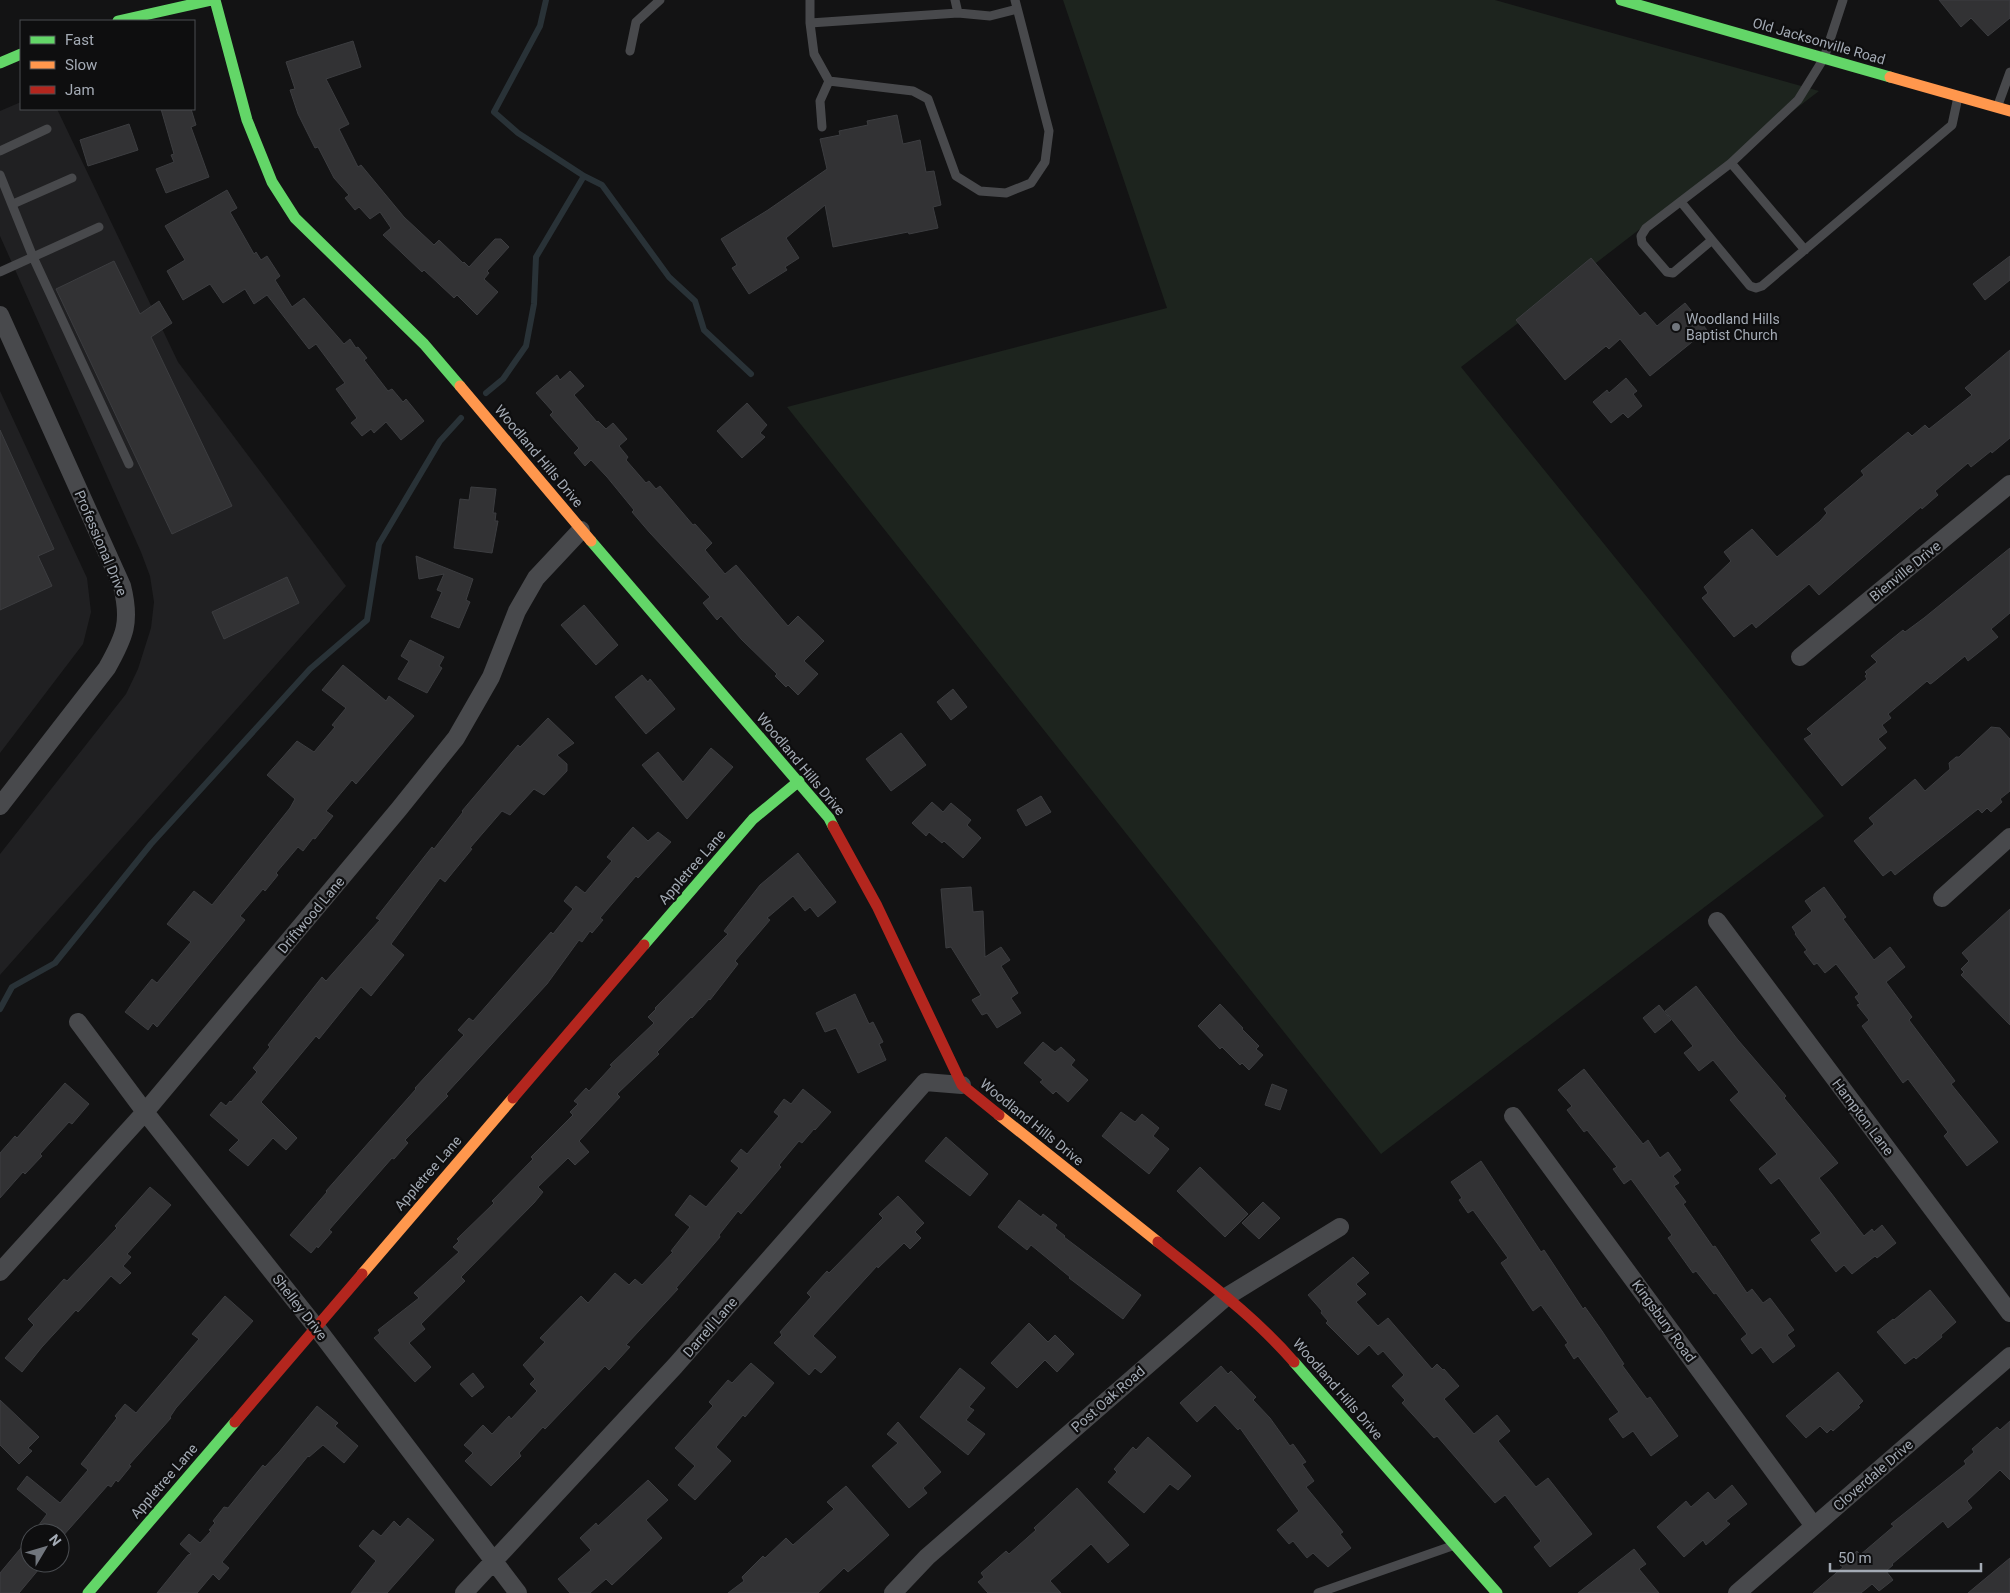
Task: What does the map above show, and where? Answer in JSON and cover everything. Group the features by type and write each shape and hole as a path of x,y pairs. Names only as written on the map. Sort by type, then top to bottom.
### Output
{"street":[{"path":"123,20 214,0"},
{"name":"Woodland Hills Drive","path":"214,0 247,120 272,182 295,218 424,344 829,818 877,906 962,1085 1226,1297 1273,1338 1497,1593"},
{"name":"Old Jacksonville Road","path":"1621,0 2010,111"},
{"path":"0,63 20,54"},
{"name":"Professional Drive","path":"0,315 122,586 128,608 126,628 119,647 107,668 1,803"},
{"name":"Bienville Drive","path":"1800,657 2010,484"},
{"name":"Driftwood Lane","path":"0,1272 144,1112 399,809 456,738 492,677 517,611 536,578 581,530"},
{"name":"Appletree Lane","path":"88,1593 753,819 798,781"},
{"path":"1942,898 2010,837"},
{"name":"Hampton Lane","path":"1717,921 2010,1313"},
{"name":"Shelley Drive","path":"78,1022 144,1112 316,1327 518,1593"},
{"name":"Darrell Lane","path":"464,1593 566,1481 675,1366 926,1082 962,1085"},
{"name":"Kingsbury Road","path":"1513,1116 1814,1526"},
{"name":"Post Oak Road","path":"893,1593 927,1557 960,1527 1226,1297 1340,1227"},
{"name":"Cloverdale Drive","path":"1737,1593 2010,1356"}],"lane":[{"path":"630,51 636,22 662,0"},
{"path":"810,0 810,23 814,54 829,81"},
{"path":"955,0 958,13"},
{"path":"1712,240 1673,273 1663,270 1642,243 1641,236 1646,228 1731,163 1798,100 1824,58 1843,0"},
{"path":"810,23 958,13 990,16 1016,4 1049,131 1045,162 1031,183 1006,193 980,191 956,176 928,99 913,91 829,81"},
{"path":"1997,107 2010,72"},
{"path":"822,127 820,101 829,81"},
{"path":"1680,202 1750,286 1756,288 1762,286 1952,126 1958,96"},
{"path":"0,151 47,129"},
{"path":"1731,163 1805,250"},
{"path":"0,175 33,257 129,464"},
{"path":"13,204 72,178"},
{"path":"0,272 99,227"},
{"path":"1318,1593 1455,1545"}],"shaded area":[{"path":"1063,0 1495,0 1819,91 1461,367 1824,816 1381,1154 787,407 1167,308"},
{"path":"20,102 20,110 57,110 178,362 346,586 0,975 0,854 126,694 138,669 151,628 154,602 150,576 141,552 0,236 0,111"},
{"path":"0,391 87,578 91,612 83,644 0,753"}],"building":[{"path":"1939,0 2010,0 2010,18 1988,36 1971,18 1961,27"},
{"path":"353,41 361,67 326,79 349,124 339,129 358,167 361,165 404,217 434,245 439,240 469,267 495,239 501,239 509,247 487,271 489,273 484,279 498,292 477,315 457,295 454,298 424,270 422,272 383,235 391,228 380,212 370,219 359,207 355,210 345,198 349,195 334,178 318,147 315,148 298,114 290,90 295,89 286,62"},
{"path":"161,110 191,110 196,125 191,127 209,177 166,193 156,169 174,162 171,155 174,154"},
{"path":"897,115 903,144 920,140 926,172 934,171 941,205 933,207 938,228 833,247 825,205 786,238 799,258 785,267 787,270 749,294 732,268 737,265 721,239 768,210 827,169 820,139 840,135 839,131 868,125 867,121"},
{"path":"129,124 138,150 88,166 80,140"},
{"path":"227,190 237,208 230,212 254,254 256,252 261,260 267,256 280,276 275,280 292,307 304,298 344,344 350,339 356,348 358,347 367,358 364,360 388,391 392,389 403,402 406,399 424,421 401,440 386,422 374,433 371,429 362,436 351,423 357,418 336,389 345,383 316,344 309,349 267,295 254,304 245,289 223,303 210,284 183,300 167,271 185,260 165,226"},
{"path":"2010,256 2010,280 1985,300 1973,284"},
{"path":"1591,258 1640,316 1645,312 1657,326 1685,303 1707,330 1650,376 1620,339 1609,349 1606,346 1565,380 1516,320"},
{"path":"114,261 140,314 159,301 172,323 151,337 232,506 172,534 56,289"},
{"path":"2010,350 2010,438 1971,467 1968,463 1935,491 1938,495 1922,509 1921,507 1819,595 1809,584 1756,628 1752,623 1734,637 1702,598 1708,593 1704,587 1731,561 1724,552 1752,529 1777,557 1820,521 1827,513 1824,509 1864,475 1861,471 1908,432 1912,436 1925,425 1929,429 1972,395 1965,388"},
{"path":"570,371 584,386 574,395 597,422 606,429 613,423 627,439 619,446 628,457 626,460 646,483 649,481 656,489 660,486 693,525 695,524 712,543 705,550 725,574 736,565 788,626 798,616 824,641 804,661 818,674 798,695 775,676 777,674 742,640 721,616 717,620 703,603 710,597 650,533 632,512 634,510 591,460 585,466 574,453 579,448 550,415 553,412 536,393 557,375 560,380"},
{"path":"1626,378 1637,391 1633,394 1642,406 1628,418 1623,413 1611,423 1593,402 1607,390 1609,393"},
{"path":"747,403 767,425 760,433 765,437 742,458 717,431"},
{"path":"0,430 54,549 38,556 52,586 0,610"},
{"path":"471,487 496,489 493,513 496,513 495,521 498,521 492,553 454,548 460,499 469,500"},
{"path":"2010,548 2010,613 1991,629 1998,637 1968,661 1965,656 1932,683 1930,684 1927,681 1888,714 1891,718 1882,725 1887,732 1878,739 1886,748 1842,786 1804,739 1812,734 1807,729 1867,679 1865,672 1877,662 1871,656 1903,630 1905,632 1924,618"},
{"path":"416,556 473,579 466,600 470,602 459,628 431,617 442,592 437,590 444,574 419,579"},
{"path":"287,577 299,603 224,639 212,612"},
{"path":"584,605 618,645 596,665 561,625"},
{"path":"410,640 444,657 439,666 442,668 427,693 398,679 409,661 401,656"},
{"path":"343,665 386,701 389,696 414,716 356,784 352,780 326,811 333,816 315,839 313,838 303,851 298,847 276,873 278,875 265,891 263,889 240,916 245,920 227,942 157,1027 153,1023 148,1030 125,1012 152,979 157,983 191,942 167,924 194,891 212,905 290,808 295,799 267,775 297,741 314,752 335,727 332,725 346,708 322,690"},
{"path":"642,675 648,682 650,679 675,709 646,734 615,697"},
{"path":"953,689 967,707 951,720 937,702"},
{"path":"548,718 574,743 557,755 567,764 567,771 544,795 534,789 510,815 502,811 470,848 472,849 445,882 440,878 391,944 404,955 371,996 361,987 319,1039 316,1036 261,1102 297,1138 286,1150 273,1138 248,1166 229,1150 239,1140 210,1115 221,1102 226,1106 231,1102 257,1072 253,1068 270,1047 268,1045 322,977 326,981 380,920 376,918 432,847 434,849 462,811 518,745 520,747"},
{"path":"1991,727 2000,728 2010,739 2010,791 2000,799 2002,802 1991,812 1987,808 1982,813 1978,809 1895,875 1891,870 1883,876 1854,841 1874,824 1869,818 1915,779 1925,791 1950,769 1949,763 1956,757 1959,757"},
{"path":"901,733 926,765 891,791 866,759"},
{"path":"711,748 733,767 687,819 642,765 658,752 683,782"},
{"path":"1041,796 1051,812 1026,826 1017,810"},
{"path":"932,802 943,812 951,803 971,820 967,825 981,838 963,858 944,841 942,843 929,832 926,836 912,823"},
{"path":"633,827 648,841 658,832 671,842 638,878 636,876 600,918 603,920 592,933 590,931 582,942 579,940 547,984 446,1094 448,1096 405,1140 408,1143 394,1159 392,1158 329,1230 332,1232 311,1253 290,1235 415,1088 464,1035 458,1030 469,1018 473,1021 551,932 553,934 573,909 564,901 576,886 585,893 612,861 607,857"},
{"path":"798,853 836,902 818,917 810,907 805,911 793,896 767,918 770,920 735,961 738,964 710,1000 657,1052 659,1054 617,1094 620,1097 579,1141 589,1152 575,1165 568,1158 538,1187 543,1192 534,1203 461,1277 465,1281 421,1324 425,1329 409,1343 431,1367 415,1382 374,1338 380,1333 378,1330 419,1298 414,1293 459,1252 453,1247 459,1241 457,1239 494,1203 492,1201 533,1159 531,1157 573,1115 570,1112 578,1104 574,1101 586,1088 589,1091 612,1066 610,1065 654,1023 648,1017 655,1008 728,934 724,931 760,885"},
{"path":"971,887 973,912 983,911 985,957 1001,947 1010,960 1001,966 1018,993 1011,998 1021,1013 997,1028 987,1013 982,1015 972,1000 981,995 951,947 946,948 941,889"},
{"path":"1824,887 1846,917 1843,919 1874,960 1890,947 1905,967 1886,982 1912,1017 1909,1020 1955,1081 1951,1084 1998,1142 1967,1166 1944,1136 1948,1132 1908,1079 1903,1083 1862,1026 1869,1020 1857,1005 1860,1004 1855,997 1859,994 1836,964 1825,973 1817,963 1814,965 1804,952 1807,950 1792,927 1812,911 1805,901"},
{"path":"2010,909 2010,1025 1961,975 1964,972 1961,969 1969,961 1962,953"},
{"path":"1696,986 1838,1163 1819,1178 1864,1236 1872,1229 1874,1232 1882,1225 1896,1243 1852,1274 1844,1265 1836,1272 1811,1240 1821,1233 1779,1178 1771,1184 1759,1169 1777,1154 1730,1100 1739,1092 1713,1060 1699,1071 1684,1053 1693,1046 1665,1011"},
{"path":"855,994 869,1024 873,1022 883,1042 879,1044 886,1060 858,1073 836,1028 825,1032 816,1013"},
{"path":"1220,1004 1259,1046 1256,1049 1263,1055 1249,1070 1242,1063 1240,1065 1222,1047 1220,1049 1198,1026"},
{"path":"1659,1005 1671,1020 1655,1033 1643,1018"},
{"path":"1043,1042 1055,1052 1061,1047 1075,1060 1071,1065 1088,1080 1068,1102 1056,1091 1053,1094 1040,1082 1043,1080 1024,1063"},
{"path":"1584,1069 1643,1144 1648,1140 1660,1158 1668,1152 1681,1170 1673,1176 1679,1183 1674,1186 1686,1202 1683,1204 1747,1293 1752,1289 1763,1303 1770,1298 1794,1330 1787,1335 1795,1346 1773,1363 1761,1347 1752,1354 1741,1339 1747,1334 1716,1293 1714,1294 1696,1271 1693,1273 1668,1238 1672,1235 1631,1179 1624,1184 1613,1169 1617,1167 1587,1130 1584,1132 1567,1110 1572,1106 1558,1090"},
{"path":"65,1083 89,1104 72,1124 69,1122 40,1154 42,1156 25,1174 23,1172 0,1198 0,1153 15,1136 17,1138"},
{"path":"1272,1084 1287,1090 1280,1110 1265,1105"},
{"path":"803,1089 831,1112 802,1143 799,1141 779,1165 781,1167 741,1214 738,1211 719,1235 720,1237 676,1288 678,1289 626,1345 630,1347 609,1370 605,1366 545,1429 543,1427 519,1453 521,1456 491,1486 465,1461 473,1453 464,1445 483,1425 492,1434 509,1416 511,1419 537,1391 530,1384 535,1379 523,1365 545,1342 540,1338 581,1296 588,1303 615,1273 629,1285 635,1279 642,1285 673,1252 671,1251 690,1227 675,1215 690,1195 706,1207 739,1168 731,1161 741,1149 747,1154 779,1116 774,1112 784,1099 791,1104"},
{"path":"1121,1112 1135,1122 1142,1114 1159,1128 1153,1136 1169,1149 1149,1174 1102,1136"},
{"path":"946,1137 988,1174 970,1196 925,1161"},
{"path":"1481,1161 1541,1252 1544,1250 1583,1309 1585,1307 1602,1331 1624,1364 1622,1365 1647,1399 1650,1397 1678,1436 1651,1456 1633,1431 1623,1438 1609,1419 1619,1412 1578,1356 1574,1359 1565,1345 1568,1343 1541,1305 1533,1311 1501,1263 1508,1258 1473,1210 1468,1213 1459,1200 1462,1198 1451,1182"},
{"path":"1200,1167 1248,1214 1225,1237 1177,1191"},
{"path":"150,1187 171,1205 127,1254 131,1257 123,1266 131,1273 120,1284 111,1276 78,1312 76,1310 22,1372 5,1358 34,1325 28,1319 64,1279 67,1281 117,1228 115,1226"},
{"path":"898,1196 924,1223 915,1232 921,1238 910,1249 904,1243 878,1268 877,1266 813,1336 836,1357 821,1373 815,1368 809,1375 774,1343 782,1335 780,1332 811,1297 807,1293 827,1271 829,1273 883,1218 879,1214"},
{"path":"1019,1200 1041,1217 1043,1214 1057,1225 1055,1228 1064,1237 1141,1295 1123,1319 1069,1278 1031,1245 1027,1250 998,1227"},
{"path":"1263,1202 1280,1218 1259,1239 1242,1223"},
{"path":"1353,1257 1369,1273 1356,1284 1366,1294 1356,1302 1378,1326 1388,1318 1432,1369 1437,1364 1444,1369 1459,1386 1444,1399 1474,1434 1497,1415 1510,1431 1498,1441 1536,1487 1548,1478 1592,1534 1550,1567 1534,1547 1541,1541 1505,1495 1495,1503 1437,1436 1434,1438 1402,1403 1405,1400 1392,1386 1404,1375 1383,1351 1378,1355 1369,1345 1358,1355 1326,1323 1328,1321 1321,1313 1322,1311 1308,1295"},
{"path":"1930,1290 1956,1322 1941,1335 1942,1337 1916,1359 1914,1357 1905,1364 1877,1332"},
{"path":"225,1296 253,1321 176,1408 171,1418 129,1465 131,1466 118,1482 116,1480 111,1487 108,1485 70,1528 70,1523 40,1523 47,1514 17,1489 27,1476 60,1503 88,1470 81,1464 117,1418 115,1416 125,1404 136,1413 199,1339 192,1334"},
{"path":"1029,1323 1048,1342 1055,1335 1074,1354 1057,1372 1045,1360 1017,1388 991,1363"},
{"path":"751,1363 774,1383 716,1447 731,1461 695,1500 678,1485 695,1466 675,1448 713,1406 709,1402 728,1380 732,1383"},
{"path":"1221,1366 1228,1374 1231,1371 1256,1397 1253,1400 1270,1418 1290,1446 1293,1444 1306,1462 1302,1464 1314,1481 1306,1487 1343,1532 1340,1534 1351,1548 1328,1567 1313,1553 1307,1558 1293,1541 1289,1544 1277,1530 1299,1511 1240,1428 1238,1430 1215,1405 1197,1422 1180,1403"},
{"path":"960,1368 985,1388 969,1407 974,1410 966,1420 985,1434 968,1455 920,1417"},
{"path":"1838,1372 1863,1401 1858,1406 1860,1407 1833,1431 1831,1429 1827,1433 1820,1426 1806,1438 1786,1416"},
{"path":"473,1373 484,1387 472,1397 460,1384"},
{"path":"0,1400 39,1437 28,1448 32,1451 19,1464 0,1445"},
{"path":"317,1406 338,1423 335,1426 358,1446 344,1463 323,1445 308,1456 222,1562 229,1568 219,1580 213,1574 197,1593 157,1593 188,1555 191,1554 180,1544 189,1534 200,1543 211,1531 209,1530 215,1523 213,1521 224,1507 228,1508 263,1465 265,1467 279,1452"},
{"path":"2010,1421 2010,1480 2000,1470 1967,1501 1972,1508 1948,1528 1943,1521 1892,1564 1886,1571 1893,1580 1879,1591 1872,1584 1861,1593 1813,1593 1843,1567 1840,1565 1857,1551 1860,1555 1894,1526 1891,1524 1966,1464 1964,1461 1974,1452 1972,1449 1997,1427 2000,1430"},
{"path":"898,1422 941,1472 923,1488 927,1493 909,1508 872,1466 898,1443 887,1434"},
{"path":"1148,1437 1191,1476 1178,1490 1170,1484 1144,1513 1108,1482 1117,1472 1114,1469 1133,1447 1136,1450"},
{"path":"648,1480 668,1500 646,1520 662,1538 612,1585 606,1579 590,1593 570,1593 558,1579 591,1550 580,1538 596,1523 598,1526"},
{"path":"1732,1485 1747,1504 1726,1521 1730,1524 1706,1545 1703,1540 1684,1557 1657,1527 1686,1501 1691,1507 1708,1492 1715,1500"},
{"path":"846,1486 889,1535 864,1558 848,1572 844,1568 818,1593 728,1593 744,1581 742,1577 763,1556 765,1558 786,1538 793,1545 834,1509 827,1502"},
{"path":"1077,1488 1129,1545 1108,1563 1091,1544 1050,1581 1061,1593 988,1593 978,1582 984,1577 981,1573 1006,1551 1009,1554 1036,1530 1034,1528"},
{"path":"408,1518 434,1540 387,1593 351,1593 376,1561 359,1546 373,1530 381,1536 394,1521 400,1527"},
{"path":"20,1549 20,1573 36,1573 19,1593 0,1593 0,1573"},
{"path":"1634,1549 1646,1564 1639,1569 1659,1593 1578,1593"},
{"path":"2010,1558 2010,1593 1968,1593"}],"waterway":[{"path":"486,393 503,379 526,346 534,304 536,257 584,176 518,133 494,112 540,26 546,0"},
{"path":"584,176 602,185 669,277 695,301 704,330 751,374"},
{"path":"0,1009 12,987 55,963 151,844 310,669 367,620 379,544 440,441 461,418"}],"traffic: fast":[{"path":"122,20 212,0"},
{"path":"215,0 247,120 272,182 295,218 424,344 460,386"},
{"path":"1621,0 1890,77"},
{"path":"0,63 20,54"},
{"path":"591,541 829,818 833,826"},
{"path":"644,945 753,819 799,781"},
{"path":"1294,1362 1497,1593"},
{"path":"88,1593 235,1422"}],"traffic: slow":[{"path":"1890,77 2010,111"},
{"path":"460,386 591,541"},
{"path":"362,1274 513,1098"},
{"path":"999,1115 1158,1242"}],"traffic: jam":[{"path":"833,826 877,906 962,1085 999,1115"},
{"path":"513,1098 644,945"},
{"path":"1158,1242 1246,1314 1294,1362"},
{"path":"235,1422 362,1274"}],"place":[{"name":"Woodland Hills Baptist Church","path":"1676,327"}]}
